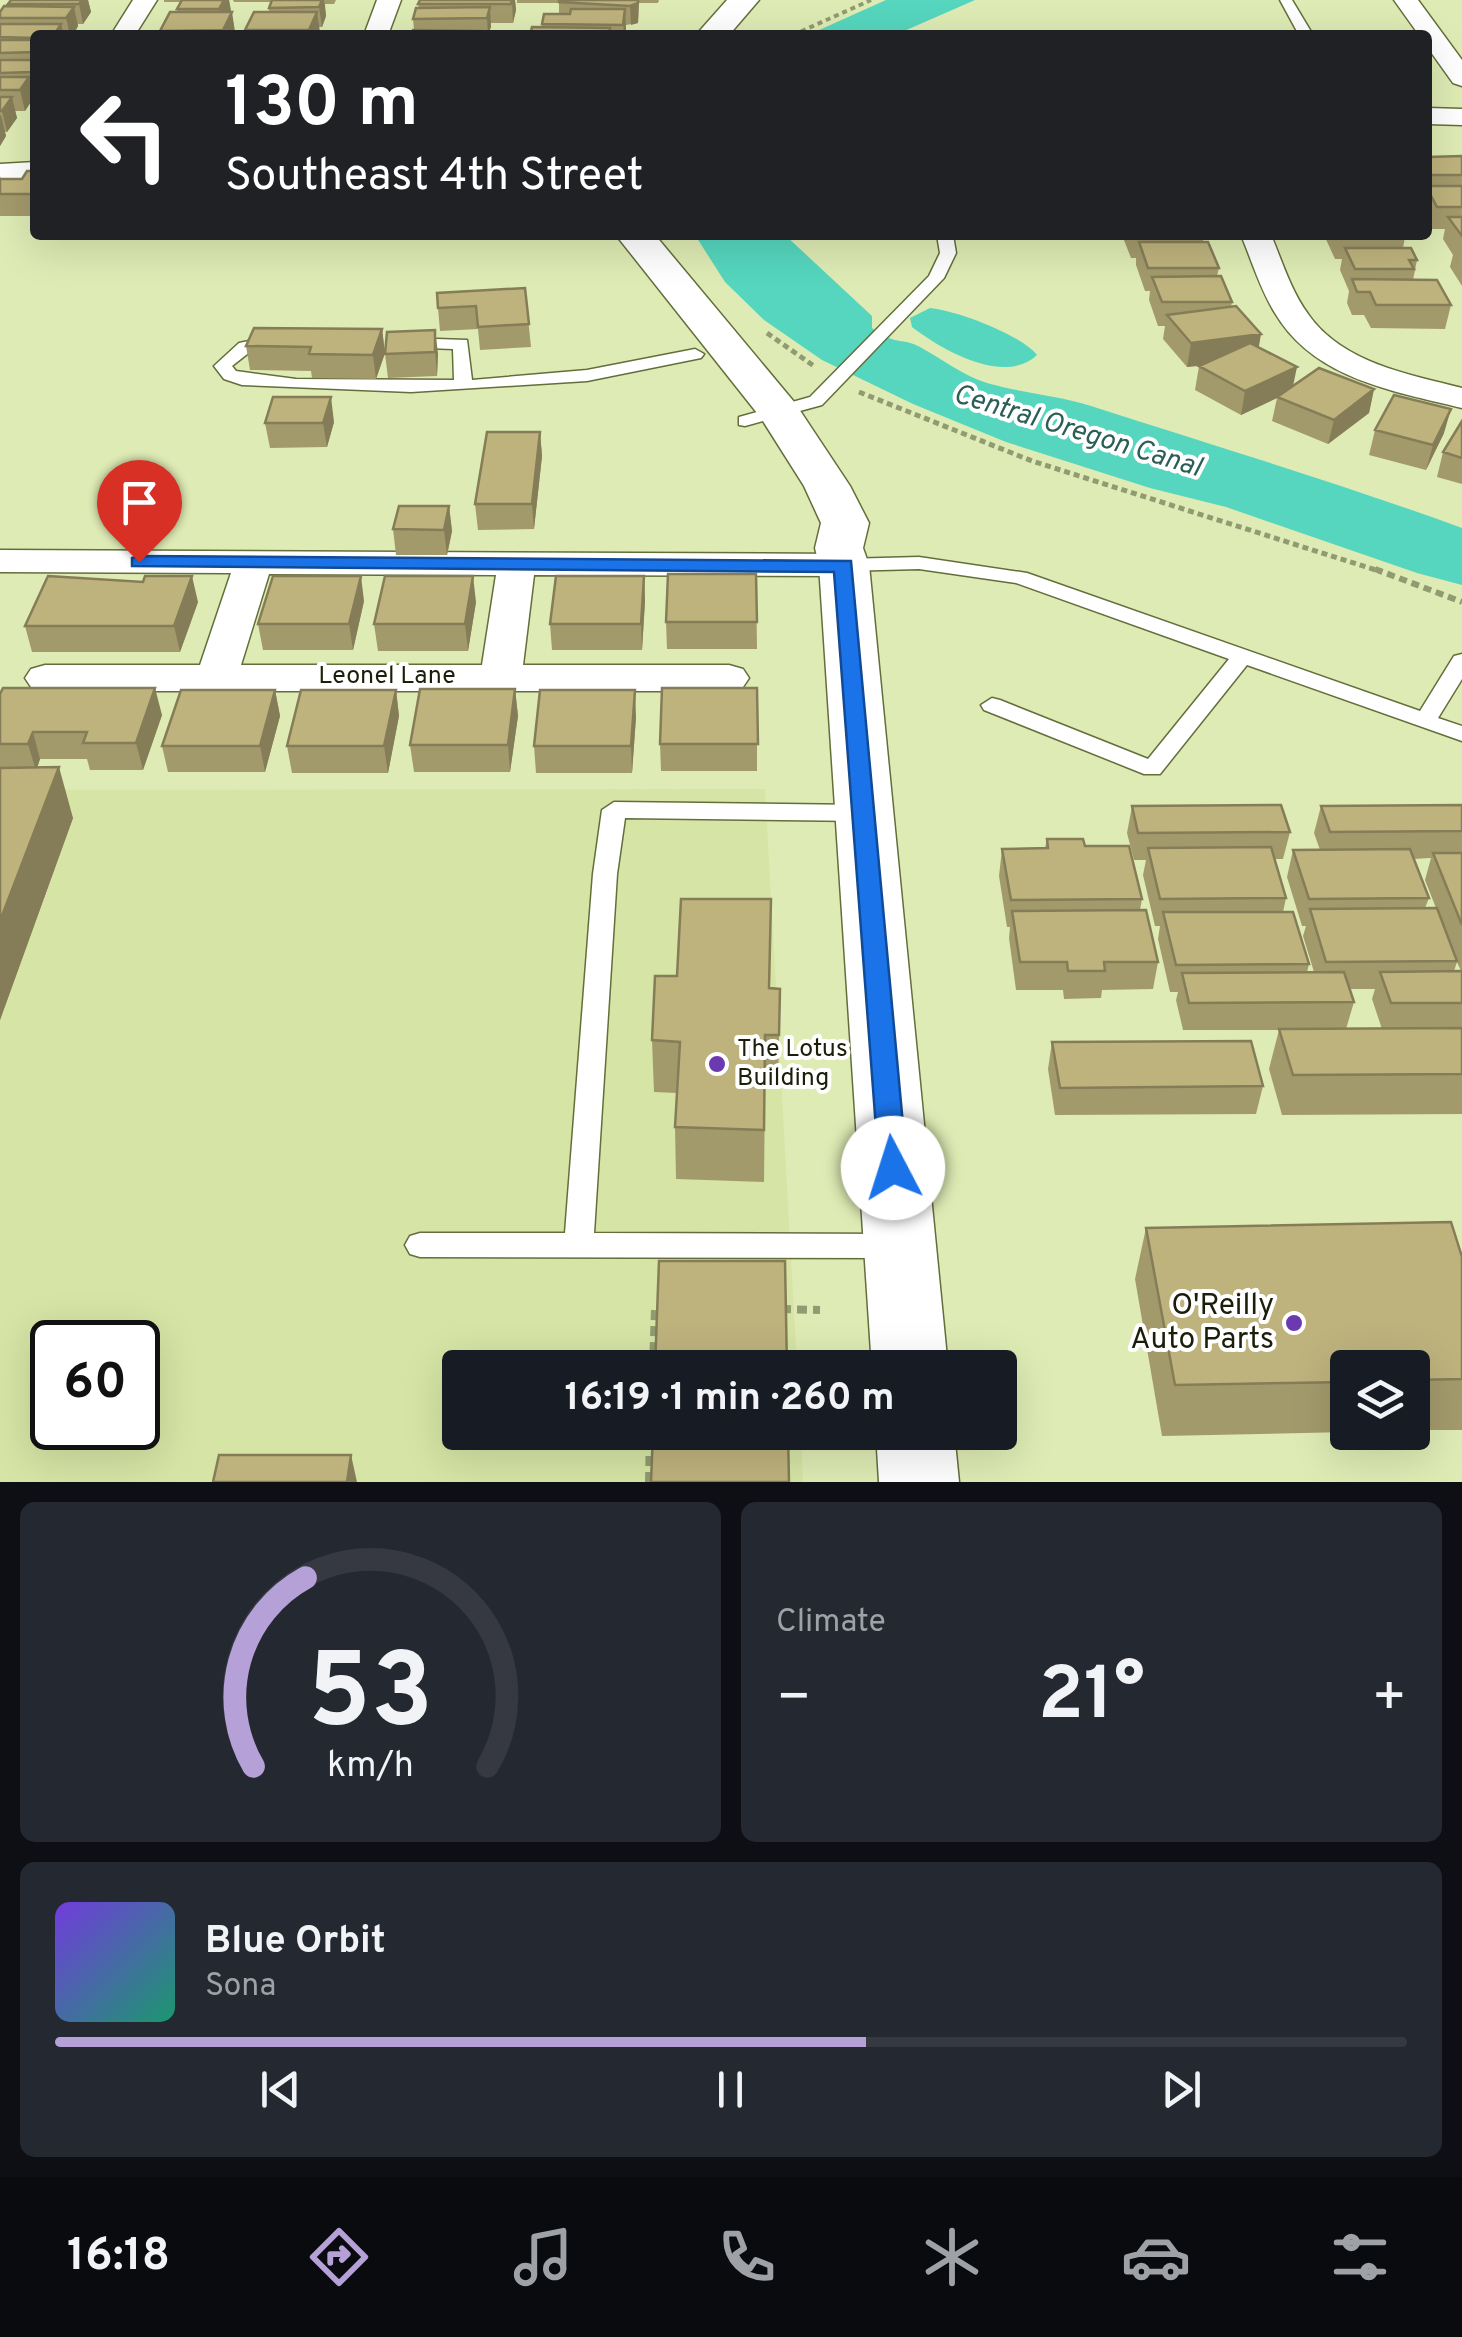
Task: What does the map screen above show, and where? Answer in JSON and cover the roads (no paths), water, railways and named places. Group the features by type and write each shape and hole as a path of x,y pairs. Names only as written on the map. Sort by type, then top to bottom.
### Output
{"main road":[{"path":"697,30 724,0"},
{"path":"717,30 744,0"},
{"path":"610,240 695,354 762,417"},
{"path":"638,240 762,417 808,519 841,557 909,1350"},
{"path":"916,1450 919,1482"}],"street":[{"path":"126,30 145,0"},
{"path":"378,30 389,0"},
{"path":"1406,0 1428,30"},
{"path":"1432,36 1462,78"},
{"path":"1432,116 1462,116"},
{"path":"0,172 30,170"},
{"path":"1258,240 1292,316 1322,347 1363,370 1462,398"},
{"path":"0,562 516,564 841,557"},
{"path":"217,676 253,563"},
{"path":"501,678 516,564"},
{"name":"Leonel Lane","path":"45,678 729,678"}],"lane":[{"path":"1286,0 1303,30"},
{"path":"762,417 816,401 841,377 936,278 948,253 946,240"},
{"path":"289,342 253,344 232,352 222,366 230,376 242,380 285,384 463,383 586,376 695,354"},
{"path":"384,343 461,344 463,383"},
{"path":"841,557 972,567 1020,577 1462,734"},
{"path":"992,705 1152,769 1243,656"},
{"path":"1425,721 1462,661"},
{"path":"579,1246 605,874 614,810 863,813"},
{"path":"420,1245 900,1246"}],"water":[{"path":"886,0 975,0 906,30 819,30"},
{"name":"Central Oregon Canal","path":"698,240 790,240 872,316 872,328 920,347 978,380 1091,406 1462,528 1462,585 1226,507 1150,488 1006,442 913,404 822,360 764,320 725,282"},
{"path":"930,308 987,325 1037,355 1008,367 991,366 956,354 912,327 910,318"}],"place":[{"name":"The Lotus Building","path":"717,1064"},
{"name":"O'Reilly Auto Parts","path":"1294,1323"}]}
